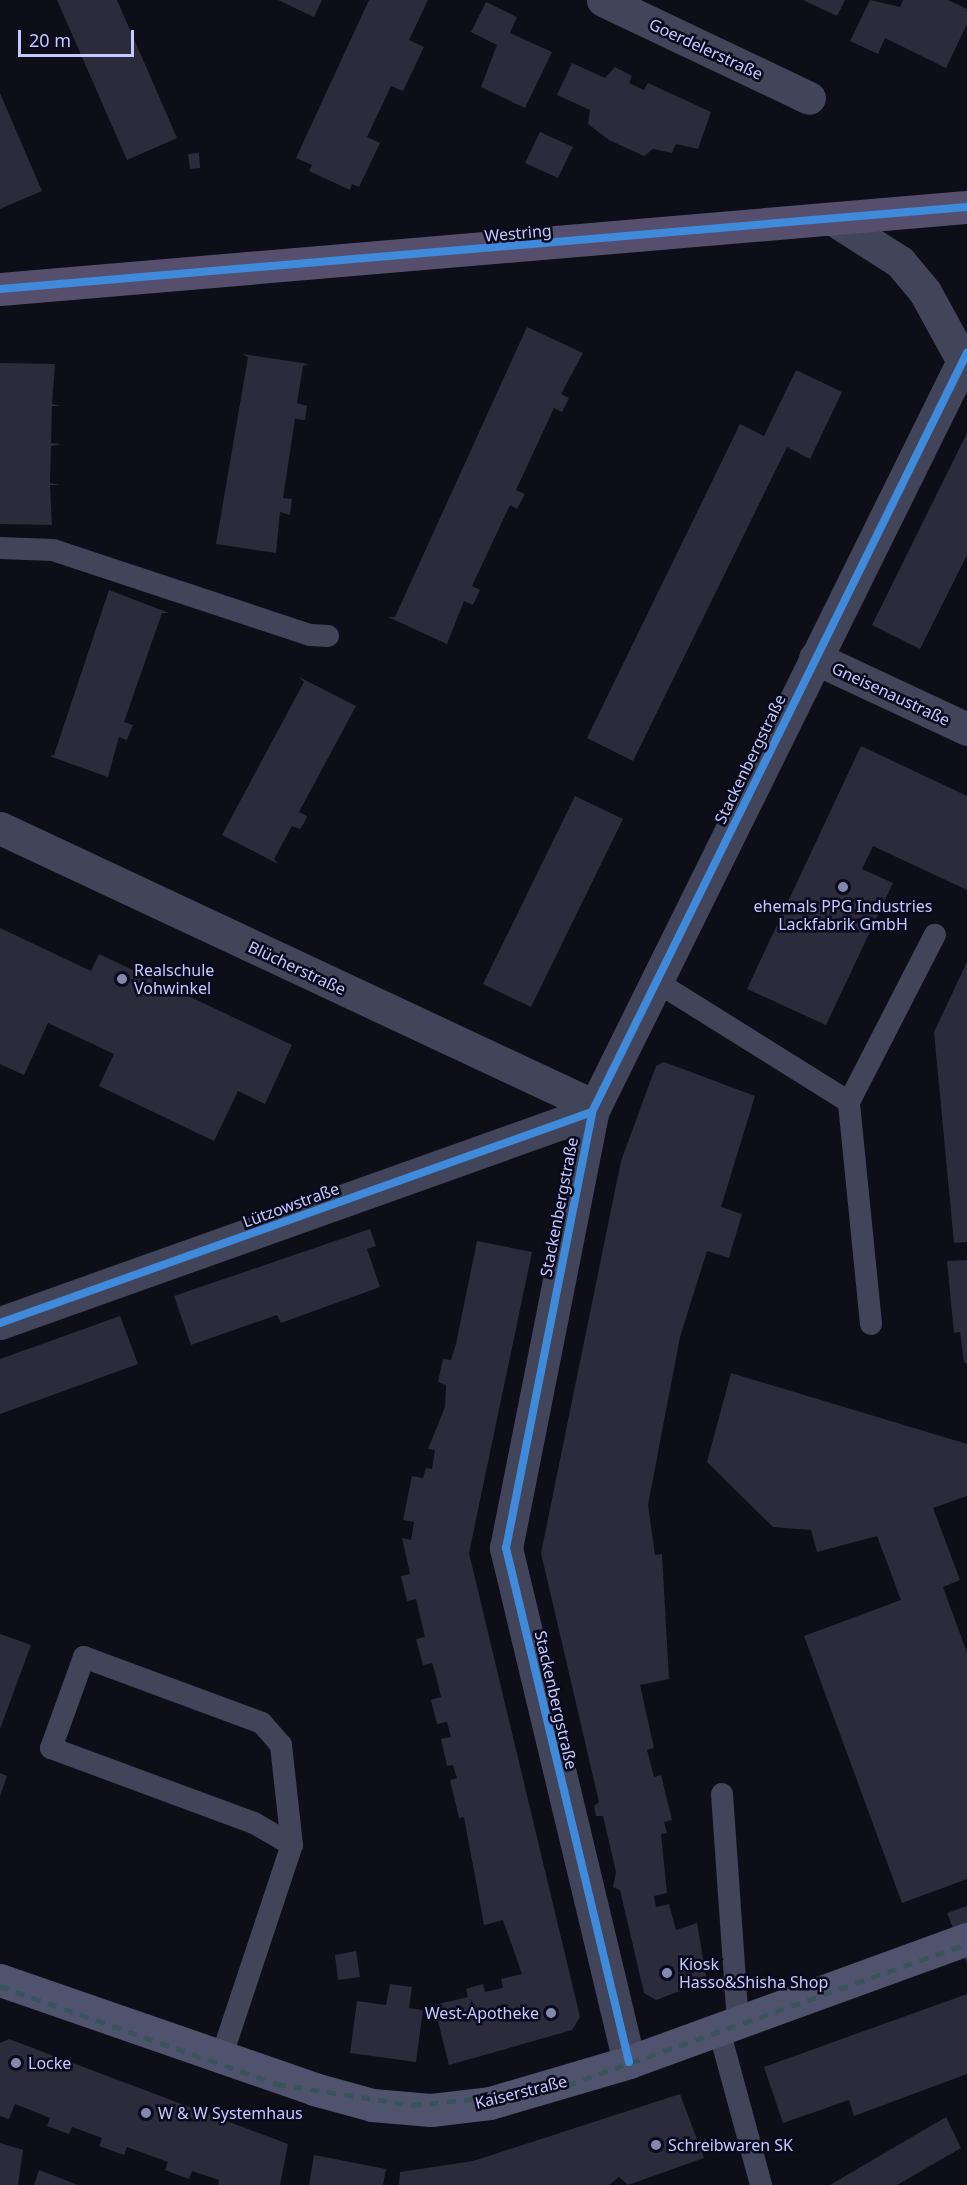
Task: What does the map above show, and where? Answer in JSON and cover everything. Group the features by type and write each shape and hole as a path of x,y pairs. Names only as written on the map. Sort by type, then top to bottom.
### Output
{"main road":[{"name":"Westring","path":"0,289 967,207"},
{"name":"Kaiserstraße","path":"0,1980 221,2058 372,2105 431,2110 490,2103 629,2062 967,1939"}],"street":[{"name":"Goerdelerstraße","path":"603,0 809,98"},
{"name":"Stackenbergstraße","path":"629,2062 506,1548 593,1109 965,357 925,292 900,262 833,219"},
{"name":"Gneisenaustraße","path":"815,658 967,729"},
{"name":"Blücherstraße","path":"0,828 593,1109"},
{"name":"Lützowstraße","path":"0,1323 593,1109"}],"lane":[{"path":"0,548 53,550 310,635 328,636"},
{"path":"871,1324 849,1102 935,935"},
{"path":"657,982 849,1102"},
{"path":"221,2058 292,1845 281,1745 262,1723 84,1657 51,1748 254,1823 292,1845"},
{"path":"722,1794 729,2026 761,2185"}],"building":[{"path":"57,0 117,0 177,138 127,160"},
{"path":"278,0 322,0 314,17"},
{"path":"369,0 428,0 409,40 424,47 403,91 391,86 367,137 380,143 359,187 352,184 350,190 309,171 312,165 296,158"},
{"path":"803,0 845,0 837,16"},
{"path":"870,0 900,7 903,0 948,0 967,9 967,24 946,68 885,38 878,54 850,41"},
{"path":"486,2 517,17 510,33 552,52 525,108 481,87 497,45 471,32"},
{"path":"572,63 605,78 615,67 632,76 629,83 644,90 648,83 711,112 698,149 676,144 672,153 653,149 644,156 609,140 588,124 590,110 557,95"},
{"path":"0,93 42,191 0,209"},
{"path":"540,132 573,147 558,178 525,163"},
{"path":"199,153 200,168 190,169 188,154"},
{"path":"527,327 583,353 561,394 569,398 562,412 554,408 516,490 525,494 517,509 510,505 472,586 480,590 473,605 464,601 447,644 388,617 395,617"},
{"path":"242,354 309,364 303,366 297,403 307,406 305,420 295,419 283,498 292,499 290,515 280,512 276,553 216,544 248,357"},
{"path":"0,363 55,364 52,404 61,406 52,406 51,443 61,444 51,446 50,483 60,485 50,485 52,525 0,524"},
{"path":"796,370 842,392 810,459 787,447 633,761 587,738 740,424 764,436"},
{"path":"967,433 967,555 920,649 872,625"},
{"path":"109,590 169,613 162,613 124,722 133,725 127,740 119,737 108,777 49,756 54,755"},
{"path":"299,677 356,706 299,812 307,816 304,823 300,829 292,826 274,859 278,864 222,835 304,682"},
{"name":"ehemals PPG Industries Lackfabrik GmbH","path":"861,746 967,796 967,890 873,846 862,869 893,883 826,1025 747,989"},
{"path":"575,796 623,819 531,1007 483,984"},
{"path":"0,928 91,971 99,954 292,1045 265,1104 238,1091 214,1141 99,1086 114,1054 48,1023 24,1075 0,1064"},
{"path":"967,962 967,1242 954,1243 934,1032"},
{"path":"664,1062 755,1096 721,1207 742,1214 729,1258 707,1251 680,1337 648,1505 655,1555 662,1554 669,1679 640,1685 654,1748 647,1750 654,1777 661,1775 672,1820 664,1822 667,1833 661,1834 667,1893 654,1896 656,1907 669,1904 676,1930 697,1923 707,1981 656,2000 644,1993 620,1890 613,1887 616,1872 603,1816 596,1816 594,1806 599,1802 541,1553 621,1161 656,1066"},
{"path":"370,1229 376,1246 367,1249 380,1287 281,1323 277,1315 191,1345 174,1296"},
{"path":"477,1241 532,1252 469,1553 580,2017 572,2030 449,2065 434,2005 468,1997 466,1989 483,1984 485,1992 503,1988 501,1979 522,1974 503,1920 484,1925 464,1817 459,1818 450,1780 457,1778 453,1765 447,1766 441,1739 451,1737 447,1722 437,1724 431,1700 441,1697 436,1676 432,1663 423,1665 416,1639 425,1637 416,1599 407,1601 401,1576 410,1574 402,1538 411,1540 414,1522 403,1520 412,1476 423,1478 426,1468 432,1469 435,1450 428,1449 445,1407 446,1385 438,1382 443,1359 451,1360 456,1344"},
{"path":"967,1260 967,1363 964,1363 960,1332 954,1333 947,1261"},
{"path":"120,1316 138,1364 0,1414 0,1359"},
{"path":"731,1373 967,1444 967,1496 933,1508 960,1580 943,1587 967,1653 967,1879 902,1903 804,1636 901,1600 877,1536 817,1552 811,1530 773,1527 707,1462"},
{"path":"0,1634 31,1645 0,1729"},
{"path":"0,1773 7,1776 0,1796"},
{"path":"967,1906 967,1964 947,1913"},
{"path":"356,1951 360,1977 338,1980 335,1955"},
{"path":"390,1984 412,1987 409,2008 423,2010 416,2062 350,2053 357,2001 386,2005"},
{"path":"967,1994 967,2074 854,2116 849,2100 783,2123 764,2067"},
{"path":"9,2039 288,2144 280,2185 218,2185 219,2180 192,2171 189,2179 165,2170 168,2162 127,2147 124,2155 99,2146 102,2138 72,2127 69,2134 47,2126 50,2118 15,2104 9,2119 0,2116 0,2043"},
{"path":"680,2094 704,2158 628,2185 619,2177 609,2185 399,2185 400,2172 473,2161"},
{"path":"946,2117 961,2148 897,2185 830,2185"},
{"path":"0,2143 23,2150 18,2185 0,2185"},
{"path":"314,2155 386,2169 383,2185 309,2185"},
{"path":"39,2170 78,2185 34,2185"}],"railway":[{"path":"0,1986 277,2084 413,2105 551,2091 967,1944"}],"cycle path":[{"path":"0,289 967,207"},
{"path":"629,2062 506,1548 592,1112 967,353"},
{"path":"0,1323 592,1112"}],"place":[{"name":"ehemals PPG Industries Lackfabrik GmbH","path":"843,887"},
{"name":"Realschule Vohwinkel","path":"122,979"},
{"name":"Kiosk Hasso&Shisha Shop","path":"667,1973"},
{"name":"West-Apotheke","path":"551,2013"},
{"name":"Locke","path":"16,2063"},
{"name":"W & W Systemhaus","path":"146,2113"},
{"name":"Schreibwaren SK","path":"656,2145"}]}
